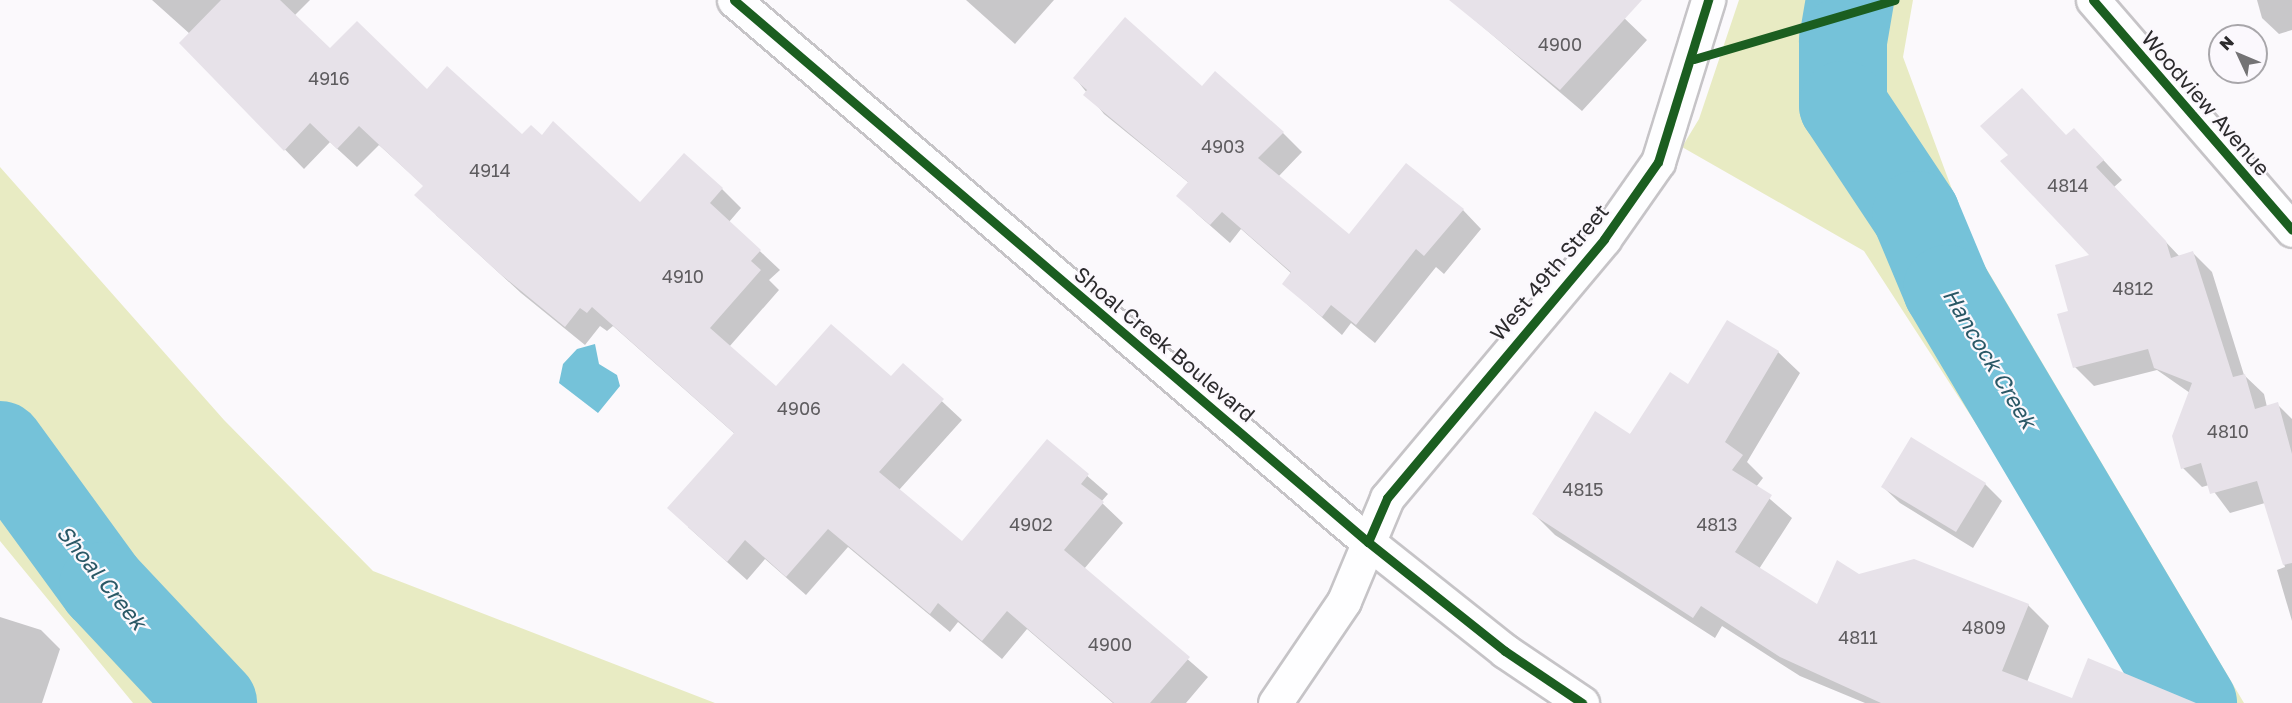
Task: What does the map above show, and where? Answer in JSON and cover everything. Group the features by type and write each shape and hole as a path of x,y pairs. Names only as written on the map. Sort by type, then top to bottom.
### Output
{"street":[{"name":"Shoal Creek Boulevard","path":"734,0 1368,542 1505,651 1582,703"},
{"name":"West 49th Street","path":"1275,703 1344,601 1387,498 1604,239 1658,162 1708,0"},
{"name":"Woodview Avenue","path":"2093,0 2292,230"}],"green space":[{"path":"1739,0 1913,0 1903,57 1973,246 2244,703 2157,703 1864,251 1682,147 1699,119"},
{"path":"0,167 224,420 373,571 715,703 133,703 0,541"}],"water":[{"path":"595,344 599,364 617,375 620,386 598,413 559,383 563,364 577,349"}],"building":[{"path":"221,0 280,0 330,48 357,21 427,89 447,66 522,134 531,125 542,135 553,121 640,202 684,153 723,188 710,203 761,250 751,261 761,270 710,328 776,386 831,324 891,376 903,363 944,399 879,472 962,541 1047,439 1089,474 1081,484 1104,502 1064,550 1190,657 1150,703 1114,703 1007,611 982,641 938,603 930,614 828,529 786,577 745,540 727,562 667,508 734,433 592,307 587,313 580,308 565,327 499,273 414,195 423,186 359,126 337,149 310,123 284,151 179,43"},
{"path":"1449,0 1642,0 1560,90"},
{"path":"1125,17 1202,86 1215,71 1284,132 1258,158 1349,234 1406,163 1464,209 1424,256 1416,249 1356,325 1331,305 1322,317 1282,284 1291,272 1222,212 1210,225 1176,196 1188,182 1083,95 1087,90 1073,78"},
{"path":"2022,88 2066,135 2074,128 2104,160 2096,167 2166,241 2171,258 2193,251 2233,377 2245,374 2255,409 2278,402 2292,454 2292,563 2283,565 2257,481 2210,494 2201,463 2181,469 2172,436 2192,383 2154,368 2148,349 2073,368 2057,314 2068,311 2055,265 2089,255 2000,161 2008,155 1980,126"},
{"path":"1727,320 1779,351 1725,442 1743,455 1732,470 1772,495 1735,552 1817,604 1837,560 1859,574 1914,559 2029,604 2002,671 2072,698 2088,658 2196,703 1881,703 1780,657 1701,606 1693,618 1532,514 1595,411 1630,434 1670,372 1688,384"},
{"path":"1911,437 1986,483 1956,532 1881,487"}],"waterway":[{"name":"Hancock Creek","path":"1850,0 1843,41 1843,105 1916,215 1947,289 2193,703"},
{"name":"Shoal Creek","path":"0,445 103,586 213,703"}],"cycle path":[{"path":"734,0 1368,542 1505,651 1582,703"},
{"path":"1368,542 1387,498 1604,239 1658,162 1708,0"},
{"path":"1694,59 1895,0"},
{"path":"2093,0 2292,230"}]}
